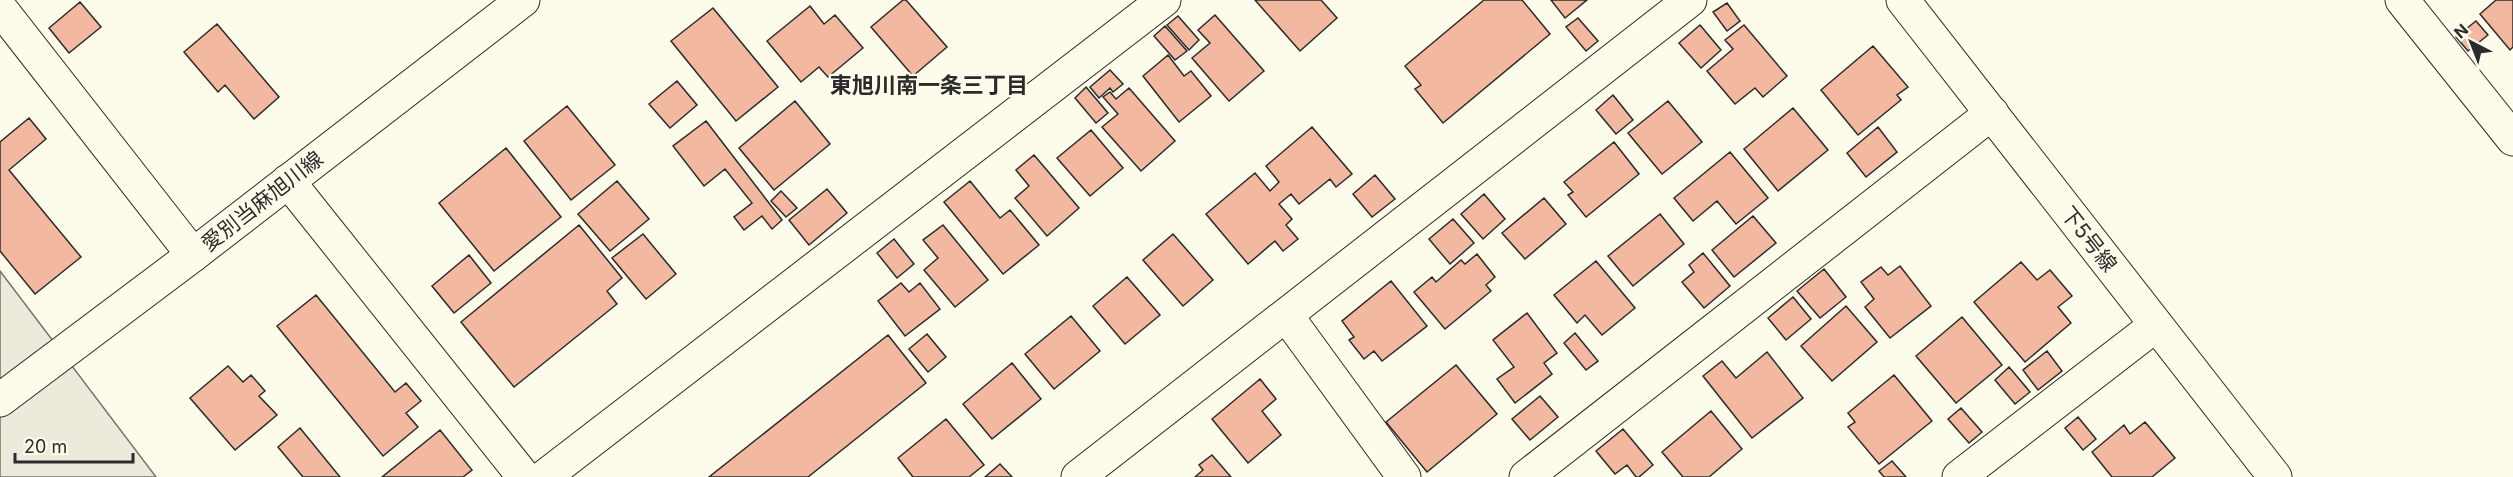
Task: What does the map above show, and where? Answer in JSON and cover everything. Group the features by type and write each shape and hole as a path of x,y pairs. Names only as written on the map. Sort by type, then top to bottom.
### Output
{"street":[{"name":"愛別当麻旭川線","path":"11,391 193,255 523,0"},
{"path":"544,477 1164,0"},
{"path":"1078,477 1690,0"},
{"name":"下5号線","path":"1903,0 2275,477"},
{"path":"2402,0 2513,139"},
{"path":"0,8 193,255"},
{"path":"1526,477 1992,113"},
{"path":"288,181 524,477"},
{"path":"1286,315 1404,477"},
{"path":"1959,477 2156,325"}],"shaded area":[{"path":"0,271 156,477 0,477"}],"building":[{"path":"903,0 906,0 947,47 913,76 871,27"},
{"path":"1255,0 1321,0 1337,18 1300,51"},
{"path":"1484,0 1522,0 1550,34 1443,123 1415,89 1421,85 1405,66"},
{"path":"1551,0 1587,0 1565,18"},
{"path":"2496,0 2513,0 2513,47 2510,50 2480,14"},
{"path":"80,2 101,27 69,53 49,28"},
{"path":"1727,3 1740,21 1727,31 1713,12"},
{"path":"810,6 824,24 835,15 863,48 828,77 819,67 801,82 767,41"},
{"path":"713,8 778,87 736,121 671,41"},
{"path":"1215,15 1264,71 1229,101 1192,58 1210,43 1198,30"},
{"path":"1178,16 1199,40 1189,50 1167,25"},
{"path":"1578,18 1598,41 1586,51 1566,27"},
{"path":"2476,21 2488,35 2468,51 2456,37"},
{"path":"217,24 279,97 254,119 225,85 218,92 184,52"},
{"path":"1700,25 1721,50 1701,68 1679,43"},
{"path":"1744,25 1787,76 1763,97 1755,88 1735,104 1707,71 1733,49 1725,40"},
{"path":"1165,26 1187,51 1175,60 1154,36"},
{"path":"1873,46 1908,87 1897,95 1901,100 1858,135 1821,90"},
{"path":"1168,55 1184,76 1191,71 1211,96 1179,122 1143,76"},
{"path":"1110,70 1123,84 1113,92 1110,88 1099,98 1090,87"},
{"path":"677,81 697,105 670,128 649,104"},
{"path":"1086,87 1108,113 1096,123 1075,98"},
{"path":"1129,88 1175,141 1141,171 1102,127 1118,114 1103,97 1110,92 1116,99"},
{"path":"1613,95 1633,120 1616,134 1596,110"},
{"path":"795,101 830,144 774,190 739,148"},
{"path":"1668,101 1702,142 1662,174 1628,133"},
{"path":"567,106 615,165 571,200 524,141"},
{"path":"1793,108 1828,150 1778,191 1744,149"},
{"path":"29,118 46,139 9,170 81,257 35,294 0,251 0,142"},
{"path":"706,121 782,220 772,229 762,216 744,230 734,217 752,203 725,169 704,186 673,146"},
{"path":"1312,127 1352,174 1336,187 1330,179 1299,204 1291,194 1279,204 1292,219 1286,225 1298,239 1283,251 1275,241 1248,264 1206,214 1255,173 1270,191 1279,182 1266,166"},
{"path":"1878,127 1897,152 1866,177 1847,153"},
{"path":"1091,130 1123,168 1090,196 1057,158"},
{"path":"1614,142 1639,174 1586,217 1568,195 1573,192 1564,182"},
{"path":"506,148 561,217 494,271 439,203"},
{"path":"1730,152 1768,198 1736,224 1717,201 1693,221 1674,198"},
{"path":"1034,155 1079,208 1047,236 1015,198 1029,186 1016,170"},
{"path":"1375,175 1395,199 1372,217 1353,194"},
{"path":"617,181 649,219 610,251 578,214"},
{"path":"970,181 1000,218 1010,210 1039,245 1003,274 944,202"},
{"path":"827,189 847,213 809,245 789,220"},
{"path":"781,191 797,208 786,217 771,201"},
{"path":"1484,194 1505,219 1483,239 1461,214"},
{"path":"1544,198 1566,224 1525,259 1502,233"},
{"path":"1660,214 1684,244 1633,286 1608,256"},
{"path":"1753,216 1776,243 1734,277 1712,250"},
{"path":"1453,219 1474,243 1450,264 1429,239"},
{"path":"579,225 622,278 607,291 617,304 514,387 461,322"},
{"path":"943,225 988,280 955,307 924,270 938,258 923,240"},
{"path":"643,234 676,274 646,299 612,258"},
{"path":"1173,234 1213,280 1183,306 1143,260"},
{"path":"894,239 914,264 897,278 877,253"},
{"path":"1703,253 1730,286 1704,308 1682,282 1694,272 1689,265"},
{"path":"1477,254 1495,277 1486,285 1491,291 1445,329 1414,292 1432,277 1436,282 1461,260 1465,264"},
{"path":"469,255 491,283 454,313 432,286"},
{"path":"1596,261 1635,308 1602,335 1585,315 1577,323 1554,295"},
{"path":"2021,262 2037,280 2050,270 2072,296 2058,307 2071,323 2025,362 1974,302"},
{"path":"1900,266 1931,306 1890,338 1865,307 1874,299 1861,282 1881,267 1888,275"},
{"path":"1824,269 1846,297 1820,318 1797,291"},
{"path":"1127,277 1160,315 1125,344 1093,306"},
{"path":"1391,281 1427,326 1382,361 1374,351 1364,359 1349,340 1354,337 1342,321"},
{"path":"901,283 909,292 920,283 940,309 905,336 878,301"},
{"path":"316,295 395,392 406,383 421,401 406,413 418,427 383,456 277,326"},
{"path":"1793,297 1811,319 1786,340 1768,318"},
{"path":"1846,306 1877,342 1832,381 1801,346"},
{"path":"1527,313 1557,353 1544,363 1552,374 1515,403 1497,379 1514,367 1493,340"},
{"path":"1071,316 1100,351 1054,389 1025,354"},
{"path":"1962,317 2002,365 1956,403 1916,356"},
{"path":"1575,333 1598,361 1586,370 1564,343"},
{"path":"927,334 946,357 928,372 909,349"},
{"path":"888,335 926,383 808,477 709,477"},
{"path":"2047,351 2062,371 2038,390 2023,370"},
{"path":"1767,352 1803,398 1752,438 1703,376 1722,361 1736,378"},
{"path":"1012,363 1041,399 992,439 963,404"},
{"path":"1456,365 1497,414 1427,472 1386,422"},
{"path":"228,366 243,382 251,375 265,391 259,396 277,415 235,450 190,398"},
{"path":"2009,367 2030,392 2015,404 1995,380"},
{"path":"1894,375 1932,421 1879,464 1848,427 1855,422 1848,413"},
{"path":"1260,379 1276,399 1262,411 1281,435 1248,463 1212,419"},
{"path":"1540,396 1558,417 1530,440 1512,419"},
{"path":"1961,408 1982,432 1969,443 1948,419"},
{"path":"1711,411 1742,449 1709,477 1683,477 1662,452"},
{"path":"2078,417 2096,439 2083,450 2065,428"},
{"path":"946,419 984,465 969,477 913,477 898,458"},
{"path":"2145,422 2175,458 2152,477 2112,477 2092,452 2124,425 2130,434"},
{"path":"300,428 340,477 303,477 278,447"},
{"path":"1623,429 1653,465 1639,477 1636,477 1627,465 1615,474 1596,451"},
{"path":"440,430 472,470 463,477 382,477"},
{"path":"1212,455 1231,477 1195,477 1203,470 1199,465"},
{"path":"1892,461 1906,477 1884,477 1879,471"},
{"path":"1000,464 1012,477 985,477"}],"district":[{"name":"東旭川南一条三丁目","path":"929,85"}]}
